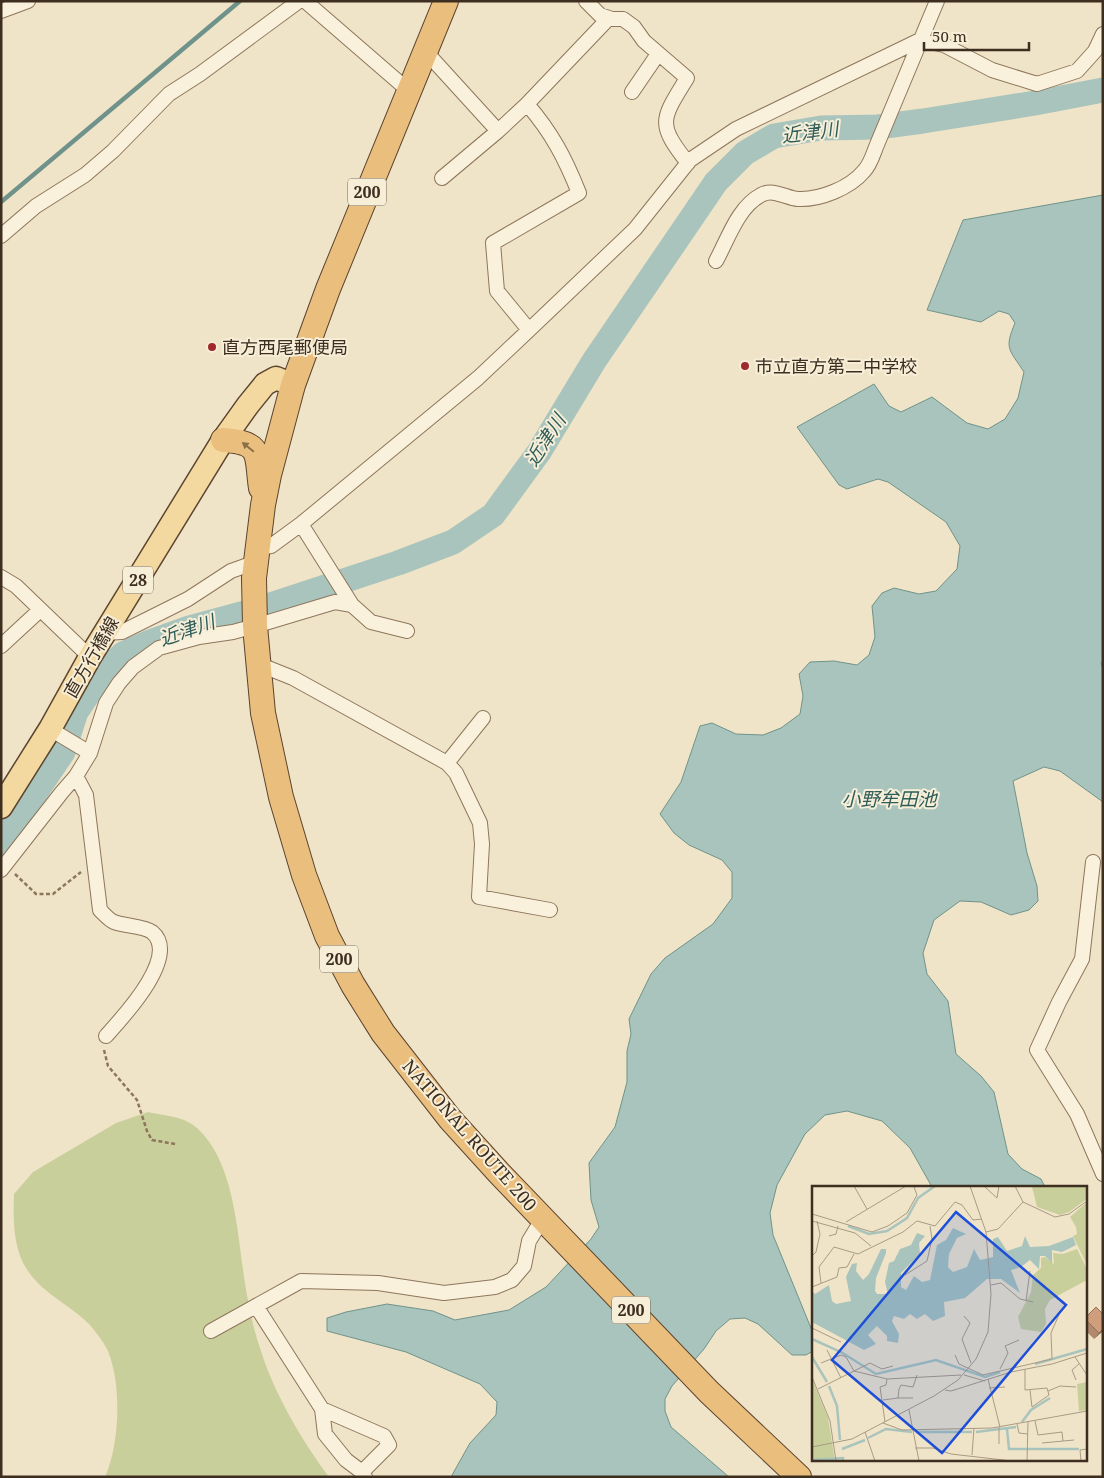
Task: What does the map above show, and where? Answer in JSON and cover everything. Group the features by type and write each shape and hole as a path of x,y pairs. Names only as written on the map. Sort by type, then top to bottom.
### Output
{"highway":[{"name":"NATIONAL ROUTE 200","path":"446,1 328,290 293,385 263,505 256,563 255,626 264,713 281,796 304,875 327,936 353,985 408,1066 456,1126 499,1173 709,1392 799,1477"},
{"path":"223,440 241,441 252,448 258,457 263,505"}],"main road":[{"name":"直方行橋線","path":"1,807 54,732 90,657 223,440 265,384 276,378 293,385"}],"street":[{"path":"1,11 28,1"},
{"path":"1,236 36,206 85,175 113,151 170,94 299,1"},
{"path":"305,1 408,91"},
{"path":"586,1 600,15 624,19 634,27 644,41 686,78 668,109 666,123 667,133 673,144 688,163"},
{"path":"716,261 742,213 762,194 773,192 798,198 828,194 851,184 865,171 937,1"},
{"path":"442,178 527,104 609,18"},
{"path":"105,633 122,632 188,599 231,571 256,563 271,546 301,524 478,378 636,229 688,163 736,129 920,40 944,45 992,70 1038,84 1077,71 1095,51 1103,34"},
{"path":"426,52 498,131"},
{"path":"632,92 658,54"},
{"path":"527,104 543,123 566,161 579,193 493,243 497,291 529,330"},
{"path":"301,524 348,600 371,622 407,631"},
{"path":"1,577 16,586 90,657"},
{"path":"3,867 76,776 88,752 106,703 133,667 146,656 159,648 191,639 255,626 335,602 348,600"},
{"path":"1,646 40,610"},
{"path":"259,671 268,668 293,678 447,763 456,773 480,823 482,844 479,897 550,910"},
{"path":"447,763 483,718"},
{"path":"54,732 88,752"},
{"path":"76,776 86,795 100,910 112,922 151,930 158,939 159,951 156,966 146,987 123,1018 106,1036"},
{"path":"1093,862 1082,959 1059,1002 1037,1050 1077,1114 1103,1174"},
{"path":"211,1331 301,1281 378,1283 444,1293 495,1287 512,1280 524,1266 529,1240 548,1223"},
{"path":"256,1306 322,1409 325,1434 346,1460 364,1474 389,1445 384,1436 322,1409"}],"path":[{"path":"3,867 36,894 53,894 94,862"},
{"path":"106,1036 103,1047 108,1066 137,1100 147,1132 152,1140 175,1144"}],"green space":[{"path":"148,1112 174,1117 192,1124 211,1144 221,1164 229,1185 249,1306 261,1351 281,1400 309,1448 329,1477 105,1477 114,1448 116,1431 117,1395 112,1363 107,1349 89,1324 39,1284 26,1268 16,1242 14,1194 33,1172 116,1123"}],"water":[{"name":"小野牟田池","path":"1103,195 1103,660 1101,663 1103,669 1103,802 1060,771 1044,767 1013,781 1027,853 1037,886 1038,901 1029,910 1011,915 981,902 960,901 934,920 923,953 927,974 948,1001 956,1054 981,1076 994,1092 1008,1154 1022,1169 1041,1179 1044,1186 931,1186 910,1148 882,1121 847,1111 825,1115 805,1134 777,1185 770,1213 773,1235 812,1331 812,1352 806,1355 792,1355 758,1324 745,1318 730,1319 716,1331 704,1349 672,1386 665,1399 665,1411 671,1427 729,1477 451,1477 470,1443 496,1415 497,1402 480,1384 406,1352 327,1331 327,1318 346,1312 387,1304 433,1311 455,1320 509,1310 546,1287 591,1239 599,1227 591,1200 589,1163 615,1127 627,1082 627,1051 631,1034 629,1019 651,974 665,958 713,924 732,898 732,872 722,860 689,845 674,833 660,814 681,782 700,726 712,723 736,734 763,735 781,728 800,714 803,696 799,674 810,662 834,661 857,665 869,655 875,637 872,606 882,593 894,588 919,594 936,591 957,569 960,546 946,522 888,482 878,479 847,489 839,485 797,427 874,384 889,406 901,412 932,397 967,423 988,429 1005,419 1018,398 1024,372 1010,349 1010,338 1015,323 1009,314 999,311 981,322 927,310 963,220"}],"building":[{"path":"1096,1307 1103,1314 1103,1329 1099,1333 1086,1320 1086,1317"}],"waterway":[{"path":"1,202 240,1"},
{"name":"近津川","path":"1,844 63,752 76,712 102,673 123,654 189,628 252,611 398,563 453,542 493,515 539,452 594,361 716,182 745,153 774,136 821,128 878,127 923,121 1103,90"}],"place":[{"name":"直方西尾郵便局","path":"212,347"},
{"name":"市立直方第二中学校","path":"745,366"}]}
